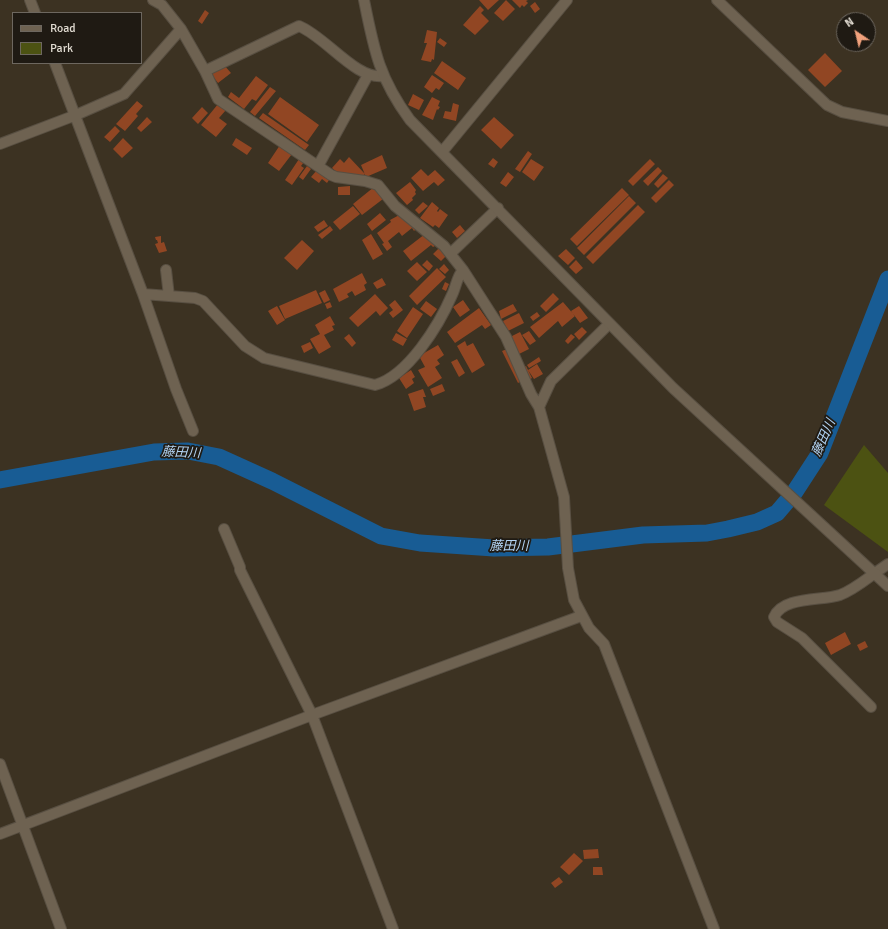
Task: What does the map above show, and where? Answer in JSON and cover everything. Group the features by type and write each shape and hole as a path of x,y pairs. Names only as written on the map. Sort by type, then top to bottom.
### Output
{"street":[{"path":"30,0 35,12"},
{"path":"153,0 162,5 181,29 205,71 218,99 336,177 372,182 378,185 395,206 451,253 464,270 506,337 531,394 539,407 564,497 568,568 574,600 581,616 589,628 604,644 714,929"},
{"path":"364,0 372,41 383,76 410,120 673,388 888,586"},
{"path":"442,152 567,0"},
{"path":"717,0 827,106 842,112 888,121"},
{"path":"205,71 299,26 315,34 355,68 368,75 376,77 383,76"},
{"path":"0,144 76,115 124,94 181,29"},
{"path":"55,64 143,294 176,389 193,432"},
{"path":"318,166 368,75"},
{"path":"451,253 498,208"},
{"path":"166,270 169,296"},
{"path":"143,294 195,298 203,301 246,346 264,358 375,385 385,382 395,375 421,346 446,305 459,275 464,270"},
{"path":"539,407 551,381 609,324"},
{"path":"224,529 240,570 312,715 393,929"},
{"path":"871,707 802,638 777,622 774,617 780,609 791,604 840,595 858,586 888,564"},
{"path":"0,834 312,715 581,616"},
{"path":"0,764 62,929"}],"green space":[{"path":"864,445 888,473 888,552 824,505"}],"building":[{"path":"479,0 499,0 488,10"},
{"path":"506,0 515,9 503,21 494,13"},
{"path":"512,0 528,0 526,1 528,3 524,7 522,5 520,8"},
{"path":"535,2 540,9 535,13 530,6"},
{"path":"480,6 484,10 481,13 489,21 475,35 463,25"},
{"path":"205,10 209,13 202,24 198,21"},
{"path":"427,30 437,32 434,60 432,59 431,62 421,60 427,43 424,43"},
{"path":"440,38 447,43 444,47 437,42"},
{"path":"825,53 842,71 825,87 808,70"},
{"path":"442,61 466,78 458,90 434,73"},
{"path":"224,65 231,73 218,83 211,74"},
{"path":"432,75 444,83 439,90 436,88 432,93 424,87"},
{"path":"256,76 268,85 256,101 252,99 244,109 228,97 231,92 239,98"},
{"path":"270,87 276,91 255,116 250,112"},
{"path":"413,94 424,100 419,110 408,105"},
{"path":"280,97 319,125 307,142 268,114"},
{"path":"432,97 440,101 438,106 440,107 438,110 437,109 433,120 422,115"},
{"path":"137,101 143,106 136,114 138,116 125,131 116,124"},
{"path":"453,103 459,105 456,121 443,118 445,111 451,112"},
{"path":"218,104 226,110 219,118 227,124 216,137 201,125"},
{"path":"202,107 208,113 198,124 192,118"},
{"path":"263,113 309,145 305,150 259,118"},
{"path":"147,117 152,122 141,132 137,128"},
{"path":"494,117 514,135 501,149 481,130"},
{"path":"115,126 120,131 110,142 104,137"},
{"path":"123,138 133,148 122,158 113,149"},
{"path":"236,138 252,148 247,155 232,145"},
{"path":"280,145 292,154 279,171 268,163"},
{"path":"528,151 532,154 520,172 515,169"},
{"path":"382,155 387,168 366,177 361,165"},
{"path":"349,157 365,174 362,177 355,178 351,174 348,178 343,178 332,168 340,159 344,163"},
{"path":"493,158 498,162 494,168 488,164"},
{"path":"299,159 304,162 301,166 304,168 292,185 285,180"},
{"path":"531,159 544,167 534,181 522,172"},
{"path":"650,159 655,164 633,186 628,181"},
{"path":"307,166 311,169 303,180 299,177"},
{"path":"658,167 662,171 648,186 643,181"},
{"path":"421,169 428,176 435,170 445,180 438,186 434,182 423,191 411,178"},
{"path":"317,170 329,180 327,183 322,179 319,183 311,177"},
{"path":"508,172 514,177 506,187 500,183"},
{"path":"663,174 668,178 658,188 654,184"},
{"path":"669,180 674,185 656,203 651,198"},
{"path":"410,182 416,190 416,194 412,198 413,200 407,205 396,193"},
{"path":"350,186 350,195 338,195 338,187"},
{"path":"374,187 383,199 362,215 353,204"},
{"path":"622,188 629,195 577,246 570,239"},
{"path":"629,196 636,203 584,255 577,248"},
{"path":"423,202 428,206 419,214 415,210"},
{"path":"432,202 439,208 437,211 438,212 440,209 448,215 439,228 435,225 433,227 420,218"},
{"path":"638,205 645,212 593,264 586,257"},
{"path":"353,206 360,214 340,230 333,222"},
{"path":"380,213 386,220 372,231 367,224"},
{"path":"403,213 416,229 414,231 412,228 402,236 399,232 388,241 392,247 387,251 382,244 384,243 377,233 391,222 390,220"},
{"path":"324,220 328,226 318,232 314,227"},
{"path":"460,225 465,231 457,238 452,232"},
{"path":"330,226 333,230 322,239 318,235"},
{"path":"371,234 383,254 373,260 362,240"},
{"path":"425,234 435,246 433,247 431,245 411,261 403,251"},
{"path":"161,236 161,243 164,242 167,251 159,253 155,244 158,243 155,237"},
{"path":"302,240 314,251 297,270 284,258"},
{"path":"439,248 446,256 441,261 433,254"},
{"path":"566,249 575,258 568,265 558,256"},
{"path":"427,260 433,266 429,271 422,265"},
{"path":"576,260 583,268 576,274 569,267"},
{"path":"417,262 427,272 417,281 407,271"},
{"path":"444,264 449,270 445,274 439,269"},
{"path":"437,268 446,277 417,305 409,296"},
{"path":"362,273 367,283 364,285 366,290 355,296 352,291 347,294 349,297 339,302 333,289"},
{"path":"382,278 386,285 377,289 373,283"},
{"path":"445,282 449,284 446,291 442,289"},
{"path":"316,290 322,303 285,319 279,306"},
{"path":"325,290 330,300 324,303 319,293"},
{"path":"553,293 559,299 546,312 540,306"},
{"path":"375,294 388,308 380,316 376,311 358,327 349,318"},
{"path":"395,300 403,310 393,318 389,313 393,310 389,305"},
{"path":"463,300 470,310 460,317 453,307"},
{"path":"426,301 437,309 431,317 420,309"},
{"path":"330,302 332,307 327,309 325,304"},
{"path":"563,302 575,316 562,327 558,321 539,338 530,327"},
{"path":"513,304 517,311 501,319 499,311"},
{"path":"277,306 285,320 277,325 268,311"},
{"path":"579,306 588,318 580,323 571,311"},
{"path":"413,307 423,314 407,338 397,331"},
{"path":"479,308 491,325 485,329 482,325 455,343 447,332"},
{"path":"537,312 540,316 533,321 530,317"},
{"path":"519,313 524,323 508,331 503,321"},
{"path":"330,316 335,325 332,326 334,330 324,335 331,347 319,354 310,339 320,334 315,325"},
{"path":"582,327 587,332 579,340 574,334"},
{"path":"529,331 536,341 530,345 522,335"},
{"path":"520,332 529,349 517,355 508,338"},
{"path":"396,333 407,339 403,346 392,340"},
{"path":"349,334 356,343 352,347 344,338"},
{"path":"571,334 575,337 568,344 565,341"},
{"path":"465,341 467,346 473,343 485,365 472,373 457,346"},
{"path":"310,342 313,348 304,353 301,346"},
{"path":"438,345 444,355 437,360 440,364 435,367 442,378 428,387 418,370 425,367 419,356"},
{"path":"507,349 523,380 518,383 502,351"},
{"path":"539,357 541,361 529,368 527,365"},
{"path":"457,359 465,373 459,377 451,362"},
{"path":"537,364 543,374 534,379 528,370"},
{"path":"526,366 532,378 529,380 523,368"},
{"path":"411,370 415,377 412,379 414,383 406,389 399,378"},
{"path":"442,384 445,391 433,396 430,389"},
{"path":"423,389 426,397 423,397 426,407 414,411 408,394"},
{"path":"845,632 851,644 831,655 825,643"},
{"path":"865,641 868,647 860,651 857,645"},
{"path":"598,849 599,858 584,859 583,850"},
{"path":"574,853 583,861 569,875 560,867"},
{"path":"593,867 602,867 603,875 593,875"},
{"path":"559,877 563,882 555,888 551,883"}],"waterway":[{"name":"藤田川","path":"0,480 154,452 188,451 219,457 272,481 381,536 420,543 494,548 548,547 643,535 707,533 728,529 757,522 777,513 794,493 820,453 888,279"}]}
